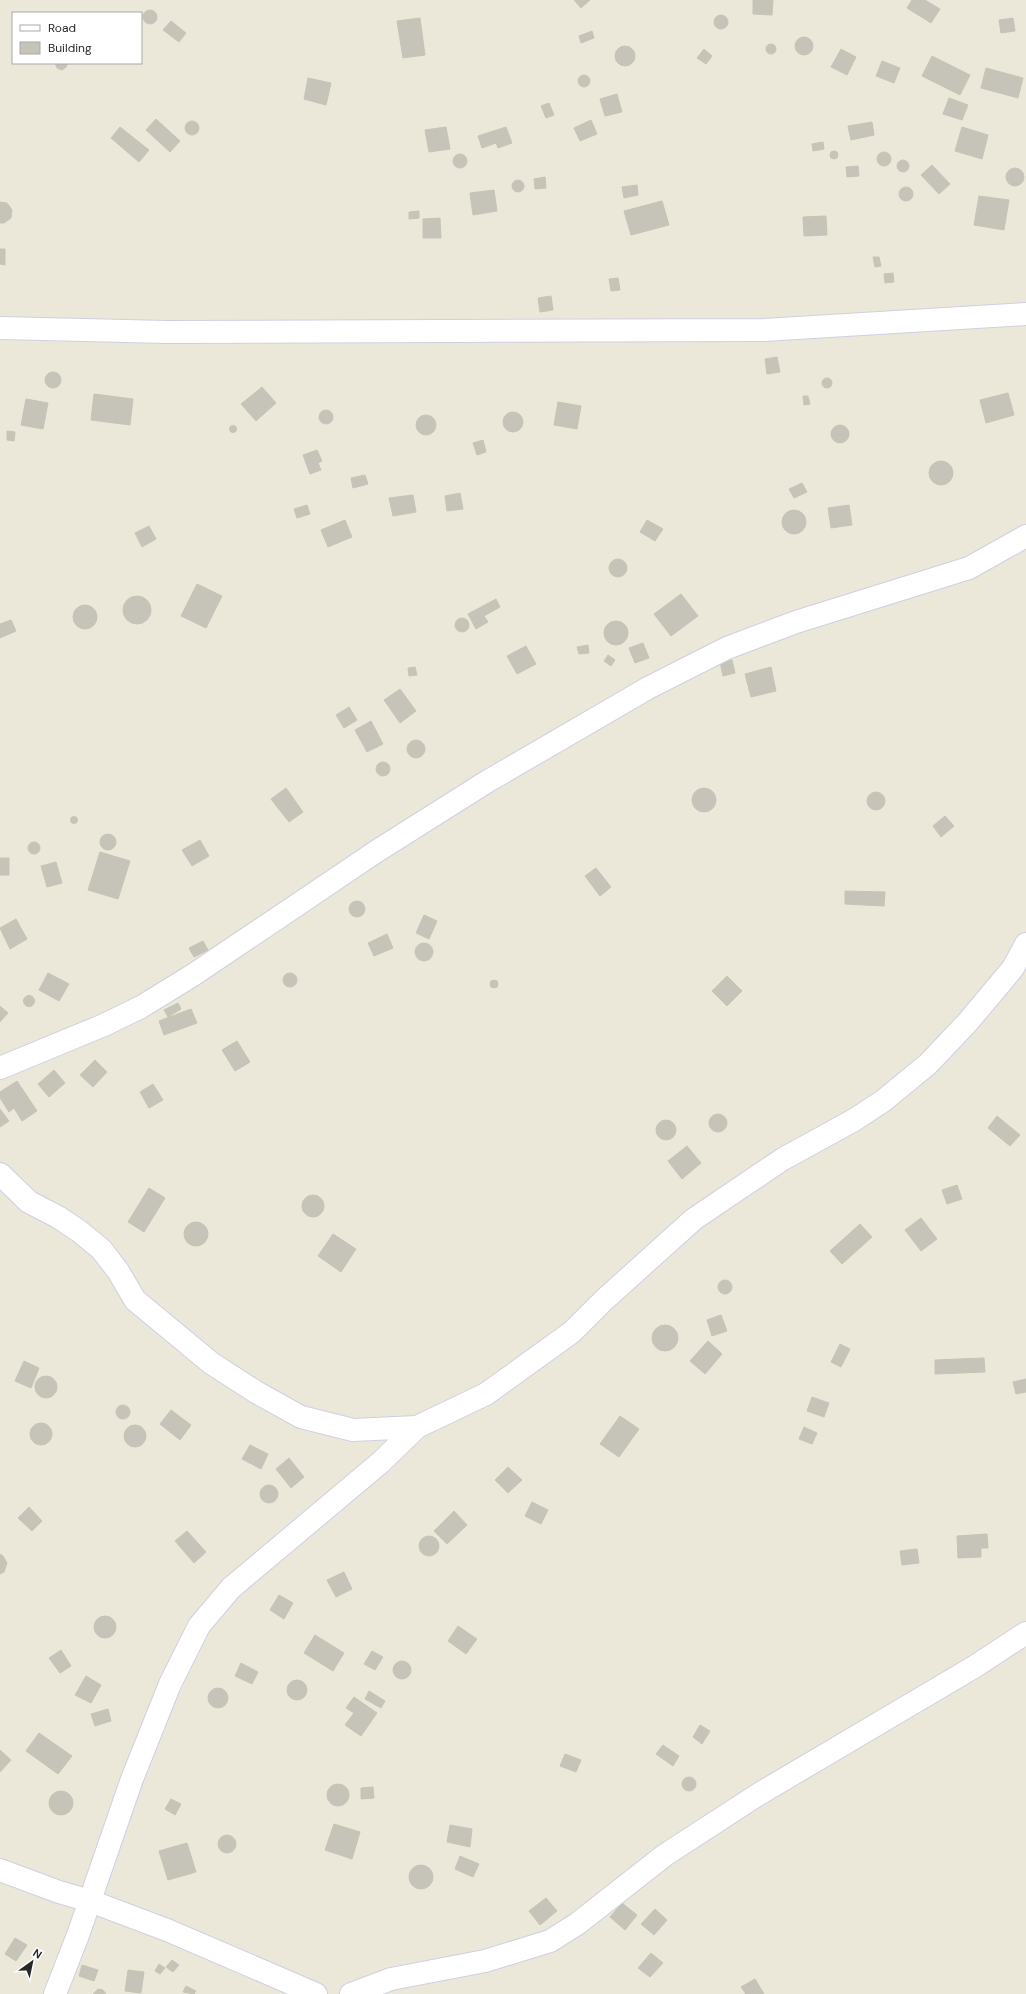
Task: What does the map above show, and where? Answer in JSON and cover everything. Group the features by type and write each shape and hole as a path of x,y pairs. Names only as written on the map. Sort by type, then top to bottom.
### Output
{"street":[{"path":"0,328 167,332 764,330 1026,314"},
{"path":"0,1068 104,1025 141,1007 194,975 377,851 482,785 648,688 727,648 796,622 969,568 1026,536"},
{"path":"55,1994 90,1901 132,1779 170,1684 200,1626 231,1588 381,1462 418,1427 486,1394 572,1332 604,1300 694,1219 783,1158 854,1120 883,1101 928,1064 967,1023 1013,968 1026,944"},
{"path":"0,1174 29,1202 58,1217 80,1231 101,1249 118,1271 135,1300 210,1363 256,1392 302,1417 354,1430 418,1427"},
{"path":"351,1994 391,1979 485,1961 550,1941 577,1924 665,1855 752,1799 974,1667 1026,1634"},
{"path":"0,1870 59,1892 90,1901 167,1930 316,1994"}],"building":[{"path":"574,0 590,0 581,8"},
{"path":"753,0 773,0 772,15 753,14"},
{"path":"912,0 925,0 940,9 931,23 907,8"},
{"path":"147,10 153,10 157,14 157,20 153,24 147,24 143,20 143,14"},
{"path":"718,15 724,15 728,19 728,25 724,29 718,29 714,25 714,19"},
{"path":"420,18 425,55 403,58 397,21"},
{"path":"1013,18 1015,31 1001,33 999,20"},
{"path":"171,21 186,33 179,42 163,30"},
{"path":"592,31 594,38 581,43 579,36"},
{"path":"804,37 810,40 813,46 810,52 804,55 798,52 795,46 798,40"},
{"path":"769,44 773,44 776,49 773,54 769,54 766,51 766,47"},
{"path":"625,46 632,49 635,56 632,63 625,66 618,63 615,56 618,49"},
{"path":"704,49 712,56 706,64 697,58"},
{"path":"841,49 856,57 847,75 831,67"},
{"path":"932,56 970,75 960,95 922,76"},
{"path":"882,61 900,68 894,83 876,76"},
{"path":"55,64 68,64 62,70 57,68"},
{"path":"986,68 1023,78 1018,98 981,88"},
{"path":"582,75 586,75 590,81 586,87 582,87 578,83 578,79"},
{"path":"308,78 331,83 326,105 304,99"},
{"path":"617,94 622,112 605,116 600,99"},
{"path":"949,98 968,105 962,120 943,114"},
{"path":"549,103 554,115 546,118 541,106"},
{"path":"156,119 180,141 170,152 146,130"},
{"path":"591,120 597,134 580,141 574,128"},
{"path":"189,121 195,121 199,125 199,131 195,135 189,135 185,131 185,125"},
{"path":"872,122 874,135 851,140 848,126"},
{"path":"120,127 149,150 139,162 111,138"},
{"path":"446,127 450,149 429,152 425,130"},
{"path":"506,127 512,143 498,148 496,143 482,148 478,136"},
{"path":"962,127 988,135 982,159 955,151"},
{"path":"823,142 824,149 813,151 812,144"},
{"path":"834,151 837,152 837,158 834,159 831,158 830,155 831,152"},
{"path":"881,152 887,152 891,156 891,162 887,166 881,166 877,162 877,156"},
{"path":"460,154 465,156 467,161 465,166 460,168 455,166 453,161 455,156"},
{"path":"905,160 908,161 908,171 901,172 898,171 897,164 898,161"},
{"path":"932,165 950,184 939,194 921,175"},
{"path":"858,166 859,176 847,177 846,167"},
{"path":"1015,168 1021,171 1024,177 1021,183 1015,186 1009,183 1006,177 1009,171"},
{"path":"545,177 546,188 535,189 534,179"},
{"path":"520,180 523,181 523,191 516,192 513,191 512,184 513,181"},
{"path":"637,185 638,195 624,198 622,187"},
{"path":"903,187 909,187 913,191 913,197 909,201 903,201 899,197 899,191"},
{"path":"494,190 497,211 473,215 470,193"},
{"path":"979,196 1009,200 1004,230 974,225"},
{"path":"662,201 669,225 631,235 624,211"},
{"path":"0,202 7,203 12,210 11,218 4,223 0,223"},
{"path":"419,211 419,218 409,219 409,212"},
{"path":"826,216 827,235 804,236 803,217"},
{"path":"440,218 441,238 423,238 423,219"},
{"path":"0,249 5,249 5,265 0,264"},
{"path":"873,257 879,257 881,266 875,267"},
{"path":"893,273 894,282 885,283 884,274"},
{"path":"618,278 620,290 611,291 609,279"},
{"path":"551,296 553,310 540,312 538,298"},
{"path":"777,357 780,372 767,374 765,359"},
{"path":"53,372 59,374 61,380 59,386 53,388 47,386 45,380 47,374"},
{"path":"825,378 829,378 832,383 829,388 825,388 822,385 822,381"},
{"path":"262,387 276,403 256,421 241,404"},
{"path":"1008,393 1014,415 986,423 980,400"},
{"path":"94,394 133,399 130,425 91,420"},
{"path":"803,396 808,396 810,404 804,405"},
{"path":"26,399 48,403 43,429 21,425"},
{"path":"558,402 581,406 577,429 554,425"},
{"path":"323,410 329,410 333,414 333,420 329,424 323,424 319,420 319,414"},
{"path":"513,412 520,415 523,422 520,429 513,432 506,429 503,422 506,415"},
{"path":"426,415 433,418 436,425 433,432 426,435 419,432 416,425 419,418"},
{"path":"233,425 236,426 236,432 233,433 230,432 229,429 230,426"},
{"path":"836,425 844,425 849,430 847,441 844,443 836,443 831,438 831,430"},
{"path":"7,431 15,432 14,441 7,440"},
{"path":"483,440 486,452 477,455 473,443"},
{"path":"317,450 322,461 318,463 321,470 310,474 303,455"},
{"path":"941,461 950,464 953,473 950,482 941,485 932,482 929,473 932,464"},
{"path":"365,475 368,484 353,488 351,478"},
{"path":"802,483 807,492 794,498 789,489"},
{"path":"460,493 463,509 447,511 445,496"},
{"path":"413,495 416,512 393,516 389,498"},
{"path":"307,505 310,514 297,518 294,509"},
{"path":"849,505 852,525 831,528 828,508"},
{"path":"794,510 802,514 806,522 802,530 794,534 786,530 782,522 786,514"},
{"path":"345,520 352,537 328,547 321,530"},
{"path":"647,520 663,529 655,541 640,532"},
{"path":"149,526 156,539 142,547 135,533"},
{"path":"618,559 624,562 627,568 624,574 618,577 612,574 609,568 612,562"},
{"path":"197,584 222,596 206,628 181,616"},
{"path":"681,594 698,616 671,636 654,614"},
{"path":"137,596 147,600 151,610 147,620 137,624 127,620 123,610 127,600"},
{"path":"496,599 500,607 484,616 488,622 476,629 468,614"},
{"path":"85,605 90,606 96,612 96,622 90,628 85,629 80,628 74,622 73,617 74,612 80,606"},
{"path":"462,618 467,620 469,625 467,630 462,632 457,630 455,625 457,620"},
{"path":"11,620 16,631 0,638 0,624"},
{"path":"616,621 621,622 627,628 627,638 621,644 616,645 611,644 605,638 604,633 605,628 611,622"},
{"path":"643,643 649,658 635,663 629,648"},
{"path":"588,645 589,653 579,654 577,647"},
{"path":"526,646 536,664 517,674 507,656"},
{"path":"608,655 615,660 611,666 604,661"},
{"path":"732,660 735,673 723,676 720,662"},
{"path":"415,667 417,675 409,676 408,668"},
{"path":"771,667 776,691 751,697 745,674"},
{"path":"400,689 416,711 400,723 384,700"},
{"path":"349,707 357,720 344,728 336,715"},
{"path":"371,721 383,744 367,752 355,730"},
{"path":"416,740 422,743 425,749 422,755 416,758 410,755 407,749 410,743"},
{"path":"383,762 388,764 390,769 388,774 383,776 378,774 376,769 378,764"},
{"path":"286,788 303,812 289,822 271,799"},
{"path":"704,788 713,791 716,800 713,809 704,812 695,809 692,800 695,791"},
{"path":"872,792 880,792 885,797 883,808 880,810 872,810 867,805 867,797"},
{"path":"74,816 77,817 77,823 74,824 71,823 70,820 71,817"},
{"path":"945,816 954,826 941,837 933,826"},
{"path":"108,834 114,836 116,842 114,848 108,850 102,848 100,842 102,836"},
{"path":"200,840 209,856 192,866 182,850"},
{"path":"34,842 38,844 40,848 38,852 34,854 30,852 28,848 30,844"},
{"path":"100,852 130,861 118,899 88,890"},
{"path":"0,858 9,858 9,875 0,875"},
{"path":"56,862 62,883 47,887 41,866"},
{"path":"596,868 611,887 600,896 585,876"},
{"path":"845,891 885,892 884,906 845,904"},
{"path":"357,901 363,903 365,909 363,915 357,917 351,915 349,909 351,903"},
{"path":"424,915 437,921 429,939 416,933"},
{"path":"16,919 27,939 10,949 0,928"},
{"path":"387,934 393,948 374,956 368,943"},
{"path":"203,941 208,950 194,957 189,948"},
{"path":"420,943 428,943 433,948 431,959 428,961 420,961 415,956 415,948"},
{"path":"48,973 69,984 59,1001 39,990"},
{"path":"287,973 293,973 297,977 297,983 293,987 287,987 283,983 283,977"},
{"path":"727,976 742,991 727,1006 712,991"},
{"path":"492,980 496,980 498,984 496,988 492,988 490,986 490,982"},
{"path":"29,995 33,997 35,1001 33,1005 29,1007 25,1005 23,1001 25,997"},
{"path":"178,1003 181,1009 168,1017 164,1010"},
{"path":"0,1006 8,1013 0,1022"},
{"path":"191,1009 197,1023 164,1035 159,1021"},
{"path":"237,1041 250,1062 235,1071 222,1050"},
{"path":"95,1060 107,1072 93,1087 80,1075"},
{"path":"54,1070 65,1083 49,1097 38,1084"},
{"path":"17,1081 37,1111 22,1121 14,1108 9,1112 0,1098 0,1092"},
{"path":"153,1084 163,1100 149,1108 140,1092"},
{"path":"0,1109 9,1121 0,1127"},
{"path":"718,1114 724,1117 727,1123 724,1129 718,1132 712,1129 709,1123 712,1117"},
{"path":"997,1116 1020,1135 1010,1146 988,1128"},
{"path":"666,1120 673,1123 676,1130 673,1137 666,1140 659,1137 656,1130 659,1123"},
{"path":"687,1146 701,1163 682,1179 668,1161"},
{"path":"957,1185 962,1199 947,1204 942,1190"},
{"path":"149,1188 165,1198 144,1232 128,1222"},
{"path":"313,1195 317,1196 323,1202 323,1210 317,1216 313,1217 309,1216 303,1210 302,1206 303,1202 309,1196"},
{"path":"921,1218 937,1239 921,1251 905,1230"},
{"path":"196,1222 205,1225 208,1234 205,1243 196,1246 187,1243 184,1234 187,1225"},
{"path":"860,1224 872,1237 842,1264 830,1251"},
{"path":"333,1234 356,1249 341,1272 318,1256"},
{"path":"722,1280 728,1280 732,1284 732,1290 728,1294 722,1294 718,1290 718,1284"},
{"path":"721,1315 727,1331 712,1336 707,1320"},
{"path":"665,1325 674,1329 678,1338 674,1347 665,1351 656,1347 652,1338 656,1329"},
{"path":"708,1341 722,1354 705,1374 690,1361"},
{"path":"840,1344 850,1349 841,1367 831,1362"},
{"path":"984,1358 985,1372 935,1374 935,1360"},
{"path":"24,1361 39,1368 31,1388 15,1381"},
{"path":"46,1376 54,1379 57,1387 54,1395 46,1398 38,1395 35,1387 38,1379"},
{"path":"1026,1379 1026,1392 1016,1394 1013,1382"},
{"path":"812,1397 829,1403 824,1417 807,1411"},
{"path":"120,1405 126,1405 130,1409 130,1415 126,1419 120,1419 116,1415 116,1409"},
{"path":"171,1410 191,1425 180,1440 160,1424"},
{"path":"620,1416 639,1429 619,1457 600,1444"},
{"path":"41,1423 49,1426 52,1434 49,1442 41,1445 33,1442 30,1434 33,1426"},
{"path":"131,1425 139,1425 146,1432 146,1440 139,1447 131,1447 124,1440 124,1432"},
{"path":"804,1427 817,1433 812,1444 799,1439"},
{"path":"250,1445 268,1454 261,1469 242,1459"},
{"path":"289,1458 304,1477 291,1488 276,1469"},
{"path":"508,1467 522,1480 508,1493 495,1480"},
{"path":"269,1485 275,1488 278,1494 275,1500 269,1503 263,1500 260,1494 263,1488"},
{"path":"532,1502 548,1510 541,1524 525,1516"},
{"path":"29,1507 42,1521 32,1531 18,1518"},
{"path":"454,1511 467,1525 447,1544 434,1531"},
{"path":"187,1531 206,1552 194,1563 175,1541"},
{"path":"987,1534 988,1548 981,1548 981,1557 958,1558 957,1536"},
{"path":"429,1536 436,1539 439,1546 436,1553 429,1556 422,1553 419,1546 422,1539"},
{"path":"917,1549 919,1563 902,1565 900,1551"},
{"path":"0,1554 7,1563 4,1572 0,1574"},
{"path":"344,1572 352,1589 336,1597 327,1580"},
{"path":"279,1595 293,1603 284,1619 270,1610"},
{"path":"101,1616 109,1616 116,1623 116,1631 109,1638 101,1638 94,1631 94,1623"},
{"path":"458,1626 477,1639 466,1654 448,1641"},
{"path":"315,1635 344,1653 333,1671 304,1653"},
{"path":"61,1650 71,1666 60,1673 49,1658"},
{"path":"372,1651 383,1657 375,1670 364,1664"},
{"path":"402,1661 408,1664 411,1670 408,1676 402,1679 396,1676 393,1670 396,1664"},
{"path":"241,1663 258,1672 252,1684 235,1676"},
{"path":"86,1676 101,1685 91,1703 75,1695"},
{"path":"297,1680 304,1683 307,1690 304,1697 297,1700 290,1697 287,1690 290,1683"},
{"path":"218,1688 225,1691 228,1698 225,1705 218,1708 211,1705 208,1698 211,1691"},
{"path":"369,1691 385,1701 381,1708 365,1699"},
{"path":"354,1697 377,1713 361,1736 345,1725 354,1713 346,1708"},
{"path":"108,1709 111,1721 95,1726 91,1714"},
{"path":"700,1725 710,1731 702,1744 693,1737"},
{"path":"39,1733 72,1756 58,1774 26,1751"},
{"path":"663,1745 679,1756 673,1766 656,1754"},
{"path":"0,1750 11,1760 0,1772"},
{"path":"565,1754 581,1760 576,1772 560,1766"},
{"path":"686,1777 692,1777 696,1781 696,1787 692,1791 686,1791 682,1787 682,1781"},
{"path":"338,1784 346,1787 349,1795 346,1803 338,1806 330,1803 327,1795 330,1787"},
{"path":"373,1787 374,1798 361,1799 361,1788"},
{"path":"61,1791 70,1794 73,1803 70,1812 61,1815 52,1812 49,1803 52,1794"},
{"path":"171,1799 181,1804 175,1815 165,1809"},
{"path":"334,1824 360,1832 352,1859 325,1850"},
{"path":"450,1825 472,1829 470,1847 447,1842"},
{"path":"227,1835 231,1836 235,1840 235,1848 231,1852 227,1853 223,1852 219,1848 218,1844 219,1840 223,1836"},
{"path":"187,1843 196,1872 168,1880 159,1851"},
{"path":"460,1856 479,1864 473,1877 455,1869"},
{"path":"421,1865 429,1869 433,1877 429,1885 421,1889 413,1885 409,1877 413,1869"},
{"path":"546,1898 557,1911 540,1925 529,1911"},
{"path":"622,1903 637,1915 625,1930 610,1917"},
{"path":"655,1909 667,1920 654,1935 641,1924"},
{"path":"15,1938 27,1945 16,1961 5,1954"},
{"path":"651,1953 663,1963 650,1977 638,1968"},
{"path":"172,1960 179,1965 173,1972 166,1967"},
{"path":"159,1964 165,1968 160,1974 155,1971"},
{"path":"82,1965 98,1970 94,1981 79,1976"},
{"path":"128,1970 144,1972 141,1993 125,1991"},
{"path":"755,1979 764,1994 746,1994 741,1987"},
{"path":"186,1986 196,1991 194,1994 183,1992"},
{"path":"98,1989 103,1990 106,1994 93,1994"}]}
